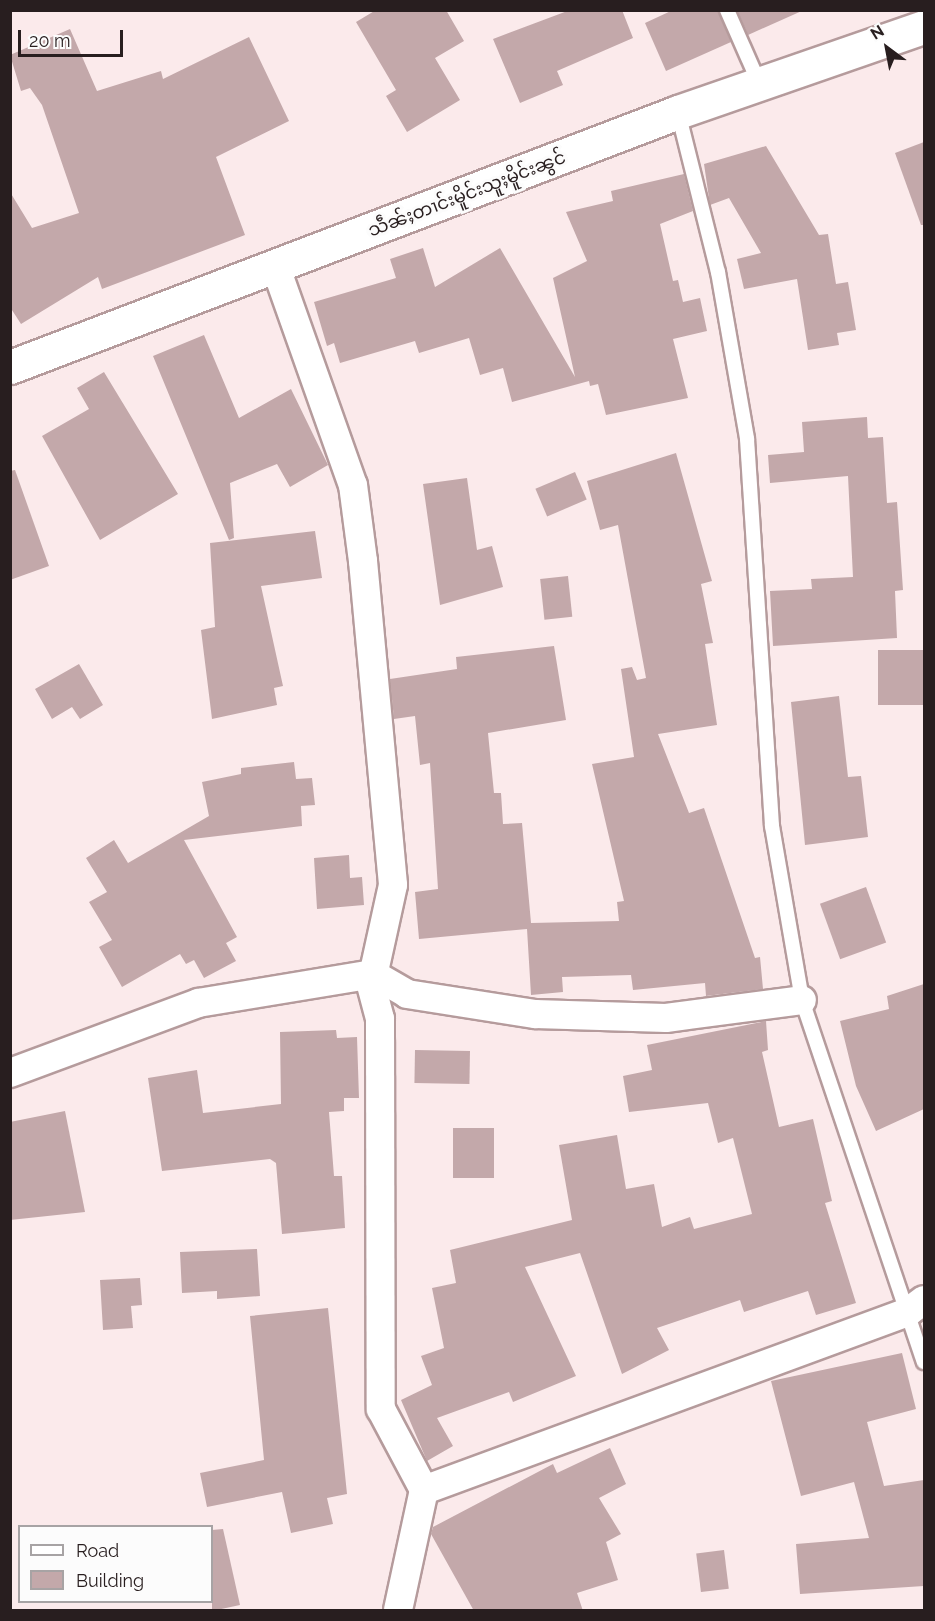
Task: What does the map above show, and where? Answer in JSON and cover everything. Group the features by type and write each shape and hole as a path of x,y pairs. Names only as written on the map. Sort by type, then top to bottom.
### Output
{"main road":[{"name":"သဵၼ်ႈတၢင်းမိူင်းသူႈမိူင်းၼွင်","path":"10,367 276,268 678,112 924,27"}],"street":[{"path":"276,268 353,485 393,885 373,974 380,1019 381,1408 424,1490 398,1611"},
{"path":"10,1073 198,1003 373,974 406,994 535,1014 666,1018 802,1000"},
{"path":"424,1490 916,1306"}],"lane":[{"path":"727,10 759,83"},
{"path":"678,112 718,272 747,439 772,826 802,1000 916,1306 924,1362"}],"building":[{"path":"376,10 446,10 464,41 435,58 460,100 407,132 386,96 396,90 356,22"},
{"path":"570,10 622,10 633,38 557,71 563,85 520,103 493,39"},
{"path":"673,10 718,10 731,42 666,71 645,23"},
{"path":"737,10 804,10 748,35"},
{"path":"70,29 97,91 161,71 163,79 249,37 289,121 216,157 245,235 102,289 98,277 21,324 10,307 10,192 32,228 79,213 42,105 30,88 21,91 10,55"},
{"path":"924,142 924,225 921,225 895,153"},
{"path":"766,146 819,235 828,234 836,284 848,282 856,330 837,333 839,345 808,350 797,279 744,289 737,259 761,253 729,198 710,205 704,164"},
{"path":"684,174 693,211 660,224 673,281 678,280 683,302 700,298 707,331 673,339 688,398 606,415 598,384 590,386 589,381 512,402 503,368 480,375 469,338 419,353 415,341 340,363 334,343 327,346 314,302 396,278 390,259 423,248 435,287 500,248 575,377 553,278 587,261 566,212 613,201 611,191"},
{"path":"204,335 239,418 291,389 328,465 290,487 277,464 230,483 234,538 229,540 153,356"},
{"path":"104,372 178,494 100,540 42,436 89,409 77,388"},
{"path":"867,417 868,438 883,437 887,503 897,502 903,590 895,591 897,638 773,646 770,591 812,589 811,579 853,577 848,476 770,483 768,455 804,452 802,422"},
{"path":"676,453 712,581 701,584 713,643 705,644 717,725 658,734 689,813 704,808 755,958 760,957 763,989 706,996 705,983 633,990 631,975 562,977 563,992 531,995 527,929 419,939 415,892 438,889 430,763 420,765 415,716 394,719 390,679 457,669 456,657 554,646 566,720 488,733 494,793 501,793 503,824 522,823 531,923 619,921 617,902 624,901 592,764 634,757 621,669 632,667 637,680 646,678 618,525 600,530 587,481"},
{"path":"15,470 49,566 10,580 10,471"},
{"path":"575,472 587,500 547,516 535,489"},
{"path":"467,478 477,550 492,546 503,587 440,605 423,484"},
{"path":"315,531 322,578 261,586 283,686 274,688 277,705 212,719 201,630 215,627 210,543"},
{"path":"568,576 572,617 544,620 540,579"},
{"path":"878,650 924,650 924,705 878,705"},
{"path":"79,664 103,705 80,719 72,707 52,719 35,689"},
{"path":"839,696 848,777 861,776 868,837 805,845 791,702"},
{"path":"294,762 296,779 312,778 315,805 301,806 302,826 184,840 237,937 226,943 236,961 204,978 194,960 186,964 180,954 122,987 99,947 112,940 89,902 107,892 86,858 114,840 128,863 209,816 202,782 241,774 241,768"},
{"path":"349,855 350,878 362,877 364,905 317,909 314,858"},
{"path":"866,887 886,942 840,959 820,904"},
{"path":"924,984 924,1109 876,1131 856,1086 840,1021 889,1009 887,996"},
{"path":"766,1021 768,1050 762,1052 779,1127 813,1119 832,1201 825,1203 856,1303 816,1315 808,1291 744,1312 740,1300 657,1328 669,1350 622,1374 580,1253 525,1267 576,1376 513,1402 509,1392 437,1418 453,1446 427,1461 401,1400 432,1385 421,1356 444,1348 432,1288 456,1283 450,1250 572,1220 559,1145 617,1135 626,1189 654,1184 662,1227 690,1217 694,1229 752,1214 733,1138 718,1143 708,1103 629,1112 623,1076 652,1070 647,1045"},
{"path":"336,1030 337,1038 357,1037 359,1098 344,1098 344,1111 329,1112 334,1176 342,1176 345,1228 282,1234 276,1163 270,1159 162,1171 148,1078 197,1070 203,1113 281,1104 280,1032"},
{"path":"415,1050 470,1051 469,1084 414,1083"},
{"path":"65,1111 85,1212 10,1220 10,1122"},
{"path":"453,1128 494,1128 494,1178 453,1178"},
{"path":"257,1249 260,1296 217,1299 217,1291 182,1293 180,1252"},
{"path":"140,1278 142,1305 131,1306 133,1328 103,1330 100,1280"},
{"path":"328,1308 347,1494 327,1498 333,1524 291,1533 282,1492 207,1507 200,1473 264,1460 250,1316"},
{"path":"902,1353 916,1409 867,1422 884,1486 924,1480 924,1586 800,1594 796,1544 869,1538 854,1482 801,1496 771,1381"},
{"path":"610,1448 626,1484 599,1498 621,1534 606,1542 618,1580 577,1593 583,1611 474,1611 431,1534 433,1527 553,1464 557,1473"},
{"path":"223,1529 240,1605 212,1611 213,1603 213,1530"},
{"path":"724,1550 729,1589 701,1592 696,1553"}]}
